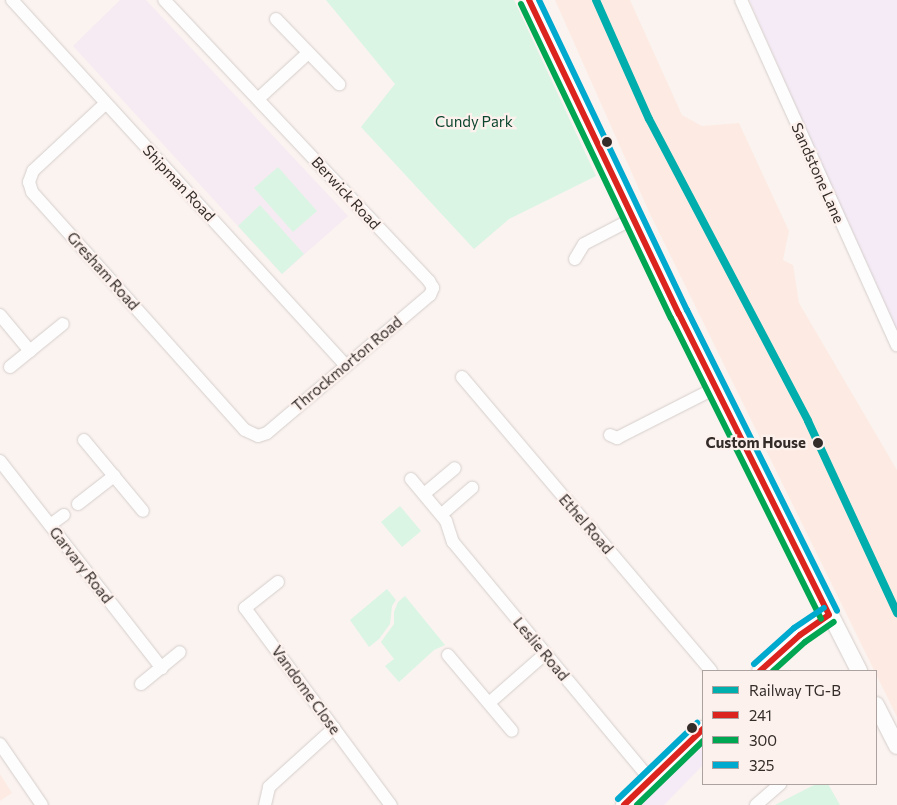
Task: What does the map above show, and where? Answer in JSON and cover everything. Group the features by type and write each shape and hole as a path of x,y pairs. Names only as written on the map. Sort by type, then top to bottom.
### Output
{"street":[{"name":"Shipman Road","path":"12,0 105,104 346,365"},
{"name":"Berwick Road","path":"164,0 429,281 433,288"},
{"path":"529,0 632,219 715,388 858,670"},
{"name":"Sandstone Lane","path":"741,0 897,345"},
{"path":"276,19 339,84"},
{"path":"258,99 308,52"},
{"name":"Gresham Road","path":"105,104 33,171 29,182 32,192 245,430 258,436"},
{"path":"575,259 584,244 632,219"},
{"name":"Throckmorton Road","path":"258,436 267,433 430,294 433,288"},
{"path":"1,320 30,351"},
{"path":"10,367 63,324"},
{"name":"Ethel Road","path":"462,377 710,670"},
{"path":"610,436 617,438 715,388"},
{"path":"84,440 143,511"},
{"name":"Garvary Road","path":"0,461 162,668"},
{"path":"424,494 454,468"},
{"path":"78,504 114,476"},
{"name":"Leslie Road","path":"411,479 442,514 453,542 650,779"},
{"path":"442,514 472,488"},
{"path":"50,525 64,515"},
{"name":"Vandome Close","path":"278,582 245,608 391,805"},
{"path":"761,670 800,635 830,615"},
{"path":"141,684 180,652"},
{"path":"448,654 512,731"},
{"path":"489,703 545,654"},
{"path":"877,707 897,746"},
{"path":"265,805 269,788 334,728"},
{"path":"624,805 702,729"},
{"path":"0,744 42,805"},
{"path":"756,805 779,785"}],"shaded area":[{"path":"120,0 146,0 348,216 282,274 73,46"},
{"path":"555,0 630,0 682,115 702,126 739,123 789,231 783,260 793,265 799,303 897,470 897,717 877,676 877,670 874,670 650,214"},
{"path":"749,0 897,0 897,334 857,246"},
{"path":"702,738 702,766 664,805 633,805"},
{"path":"0,774 12,793 0,801"}],"green space":[{"name":"Cundy Park","path":"326,0 514,0 596,176 509,219 474,249 361,127 395,84"},
{"path":"278,167 317,211 293,232 254,188"},
{"path":"260,205 304,254 282,274 238,226"},
{"path":"400,506 421,531 402,547 381,522"},
{"path":"387,589 396,600 392,606 390,624 379,639 369,647 350,620"},
{"path":"405,596 445,645 434,650 399,682 385,666 394,659 381,642 394,624 394,612 398,602"},
{"path":"814,785 829,785 840,805 775,805"}],"rail line":[{"name":"TG-B","path":"596,0 649,119 808,421 897,613"}],"transit line":[{"name":"241","path":"529,0 679,314 829,615"},
{"name":"325","path":"539,0 687,310 837,611"},
{"name":"300","path":"521,4 671,318 821,619"},
{"name":"325","path":"754,664 794,628 824,608"},
{"name":"241","path":"761,670 800,635 829,615"},
{"name":"300","path":"774,670 805,642 834,622"},
{"name":"325","path":"618,799 697,723"},
{"name":"241","path":"624,805 702,730"},
{"name":"300","path":"637,805 702,742"}],"place":[{"name":"Custom House","path":"818,443"}]}
